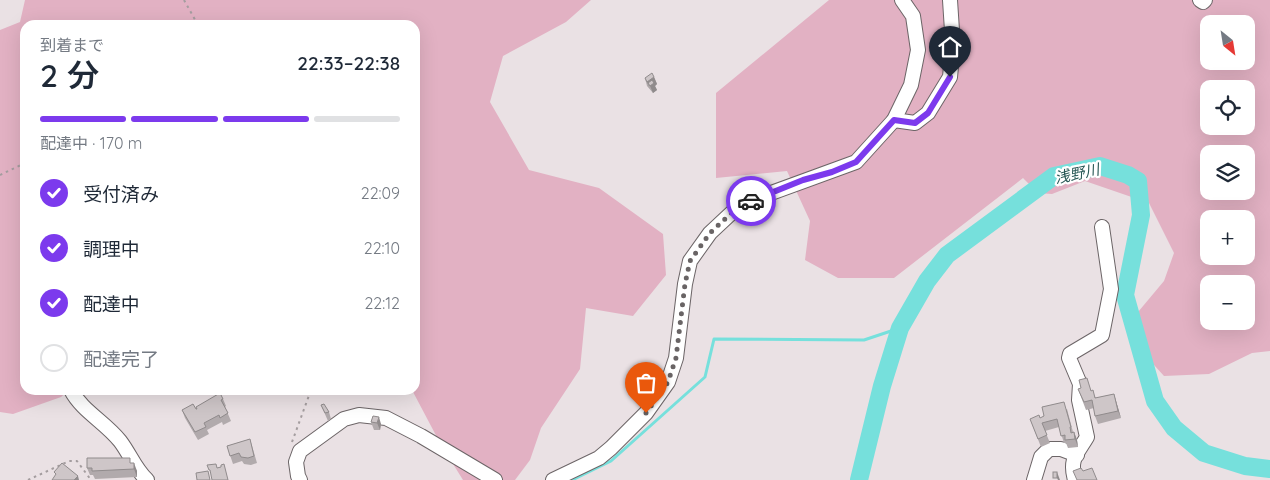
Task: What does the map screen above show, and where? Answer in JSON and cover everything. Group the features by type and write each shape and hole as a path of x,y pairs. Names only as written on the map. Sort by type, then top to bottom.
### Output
{"street":[{"path":"553,480 599,458 611,448 646,413 668,382 676,358 685,284 690,261 710,233 741,204 856,162 894,120 911,85 918,50 913,16 902,0"},
{"path":"894,120 915,123 922,118 928,113 950,77 953,46 950,0"},
{"path":"1200,0 1203,2 1206,0"},
{"path":"1075,480 1072,462 1087,437 1079,400 1080,384 1069,358 1070,354 1102,335 1111,289 1102,227"},
{"path":"74,395 77,401 120,441 139,472 147,480"},
{"path":"300,480 296,462 300,452 344,419 359,415 386,418 421,436 495,480"},
{"path":"1034,480 1041,457 1049,449 1062,449 1077,454"}],"path":[{"path":"184,0 195,20"},
{"path":"0,176 20,166"},
{"path":"291,446 310,395"},
{"path":"28,480 69,462 76,462 91,480"}],"shaded area":[{"path":"25,0 591,0 566,22 503,56 490,102 529,170 599,188 663,234 666,275 633,316 586,308 580,369 541,428 530,460 515,480 463,480 440,443 415,395 420,395 420,20 20,20"},
{"path":"829,0 1270,0 1270,351 1252,353 1209,374 1164,376 1145,355 1133,318 1164,281 1174,253 1149,203 1085,181 1052,194 1038,193 1023,178 894,278 838,278 805,260 810,221 787,171 716,178 716,93"},
{"path":"20,22 20,395 63,395 13,414 0,412 0,30"}],"building":[{"path":"652,73 654,77 647,82 645,78"},
{"path":"652,80 654,83 650,86 648,83"},
{"path":"1087,378 1095,398 1114,394 1118,411 1095,416 1092,400 1084,402 1078,389 1081,388 1079,380"},
{"path":"217,395 221,395 223,399 221,400 228,413 220,418 219,415 204,423 206,427 195,432 182,410 193,404 197,409 196,407"},
{"path":"1064,402 1071,433 1074,432 1075,439 1065,440 1065,435 1061,436 1057,419 1042,423 1047,435 1038,439 1030,419 1039,415 1040,418 1044,416 1042,407"},
{"path":"324,404 329,412 325,413 321,405"},
{"path":"373,416 379,417 377,423 371,422"},
{"path":"250,439 254,456 248,458 241,457 239,453 230,456 227,446"},
{"path":"87,458 130,458 130,463 134,463 134,469 92,471 92,468 87,468"},
{"path":"62,463 78,476 74,480 52,480 56,474 54,472"},
{"path":"216,464 217,468 224,464 228,480 212,480 207,465"},
{"path":"1081,468 1083,471 1092,468 1097,480 1077,480 1073,471"},
{"path":"208,471 210,480 197,480 196,473"},
{"path":"1053,472 1057,472 1057,478 1053,478"}],"waterway":[{"name":"浅野川","path":"859,480 882,386 900,328 927,281 947,255 1054,176 1100,166 1128,175 1138,181 1141,215 1125,295 1155,401 1174,428 1204,453 1245,466 1270,469"},
{"path":"572,480 611,461 705,377 714,339 864,340 900,328"}],"way so far":[{"path":"646,413 668,382 676,358 685,284 690,261 710,233 741,204 751,201"}],"route":[{"path":"751,201 803,180 832,172 856,162 894,120 915,123 928,113 950,77"}]}
